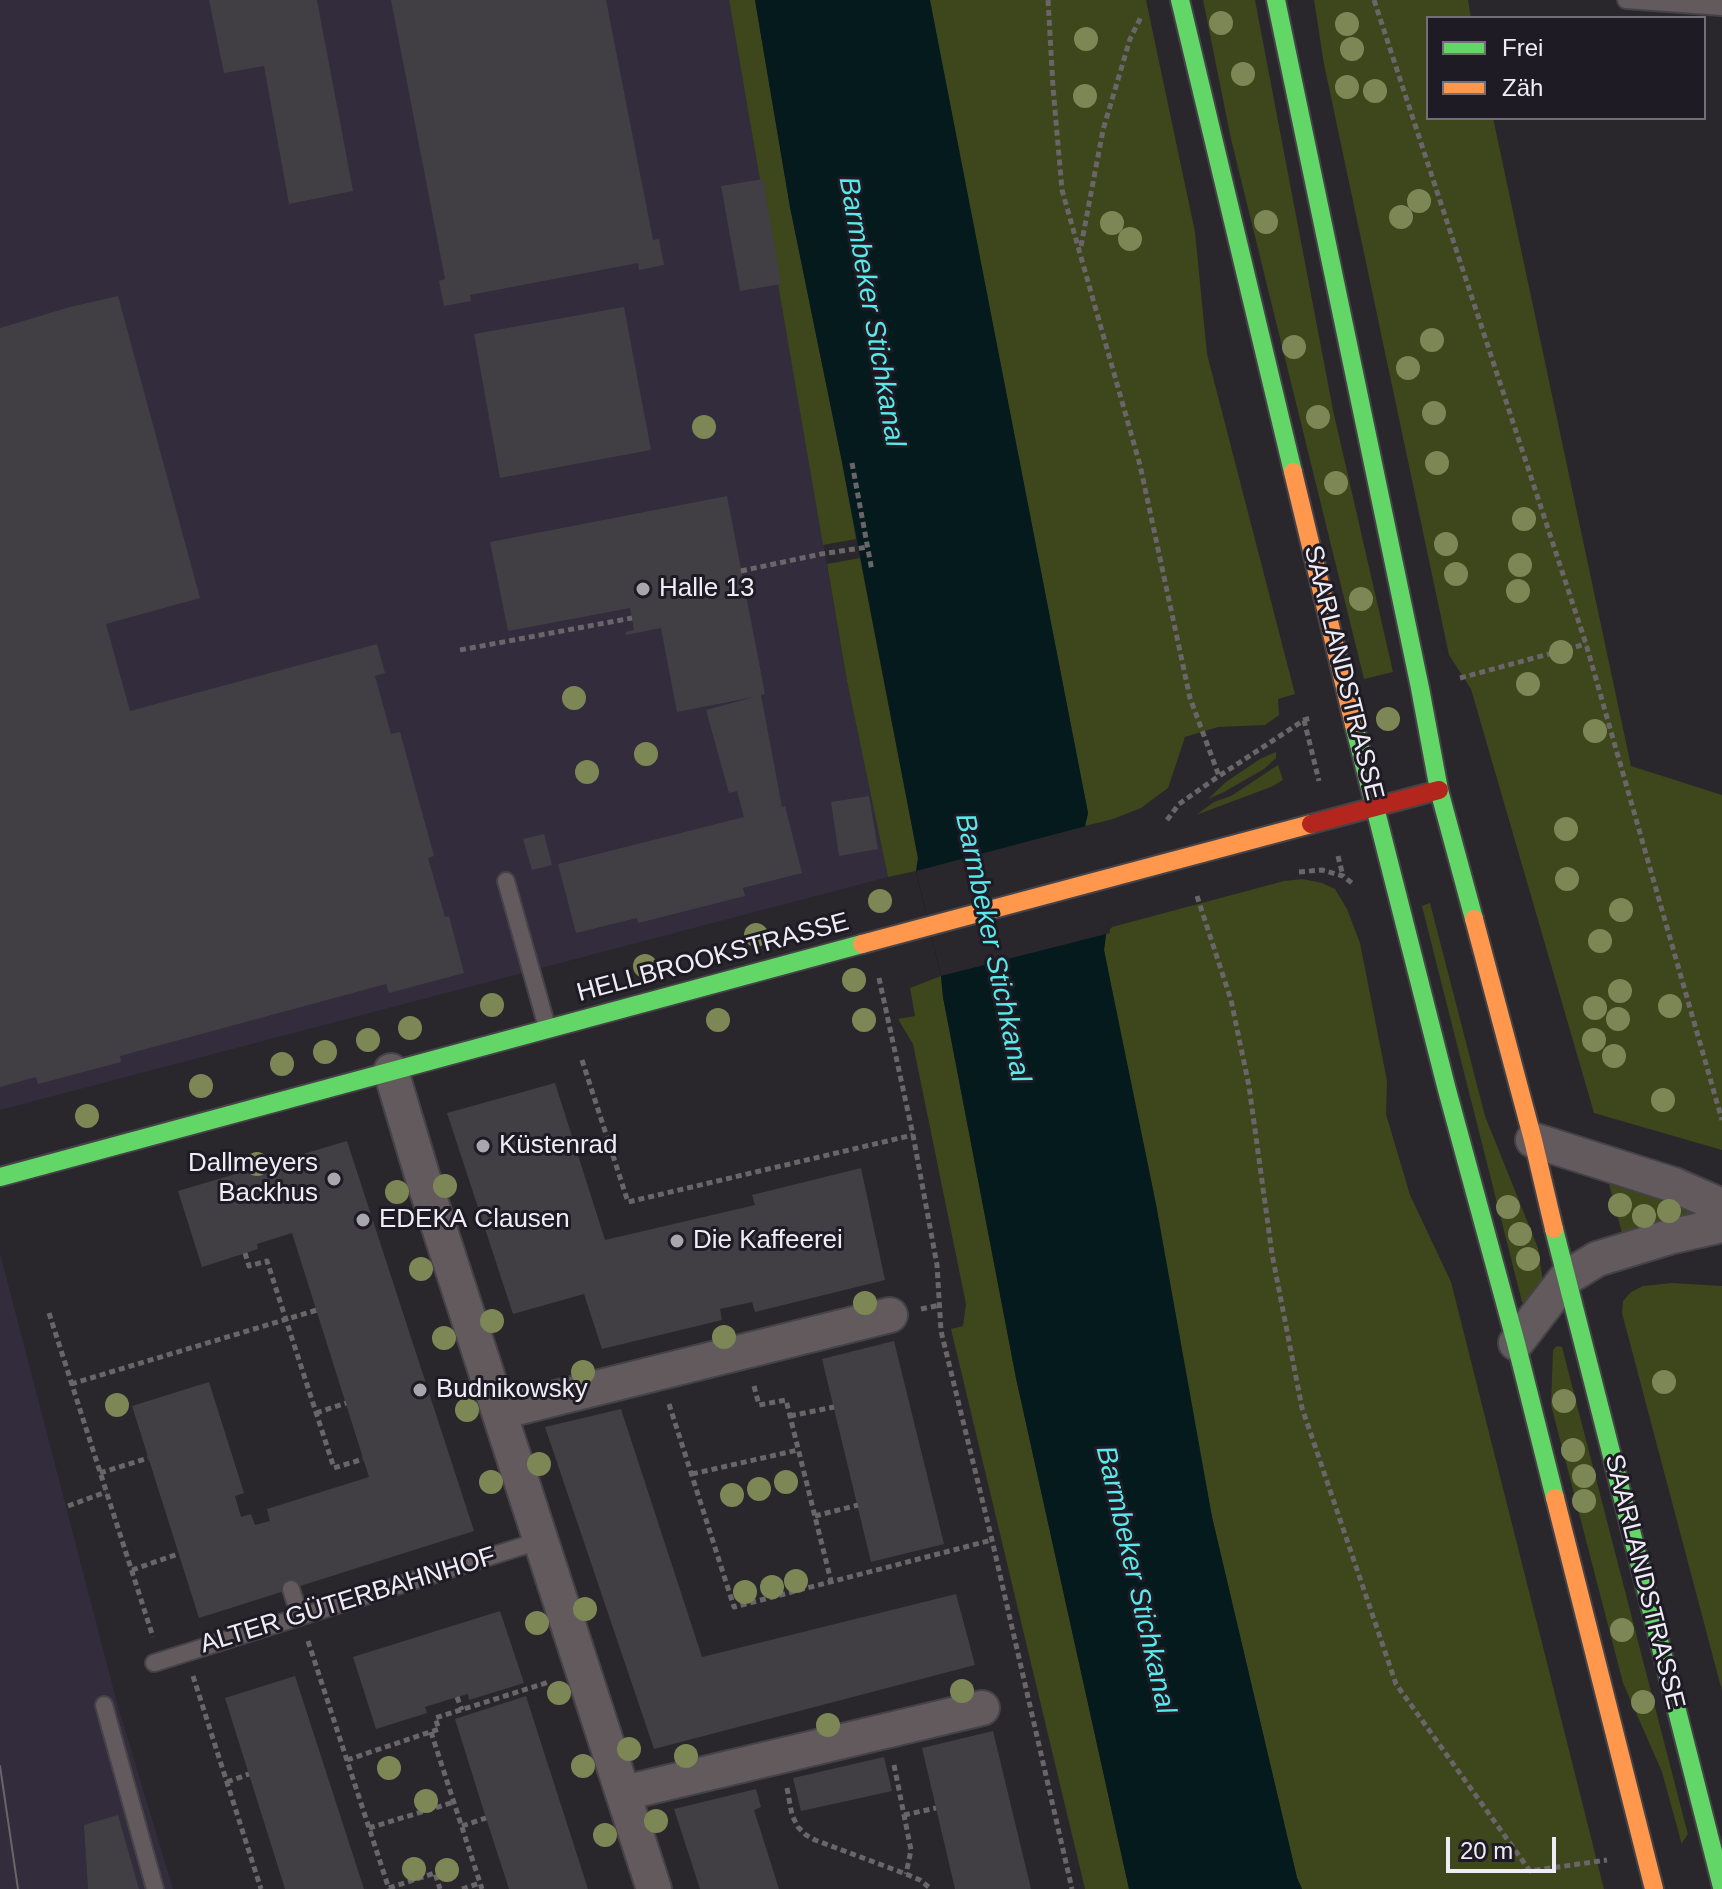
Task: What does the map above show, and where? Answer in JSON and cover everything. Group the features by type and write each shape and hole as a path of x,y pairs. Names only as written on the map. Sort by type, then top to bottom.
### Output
{"main road":[{"name":"SAARLANDSTRASSE","path":"1180,0 1338,662 1516,1343 1654,1889"},
{"name":"SAARLANDSTRASSE","path":"1276,0 1439,790 1533,1140 1722,1887"},
{"name":"HELLBROOKSTRASSE","path":"0,1177 1439,790"}],"street":[{"path":"391,1071 654,1889"},
{"path":"1533,1140 1674,1185 1722,1206"},
{"path":"1516,1343 1566,1278 1597,1259 1722,1225"},
{"path":"500,1412 890,1315"},
{"path":"624,1793 982,1708"}],"lane":[{"path":"1626,0 1722,7"},
{"path":"506,881 548,1029"},
{"name":"ALTER GÜTERBAHNHOF","path":"157,1662 542,1540"},
{"path":"291,1589 300,1617"},
{"path":"104,1705 155,1889"}],"path":[{"path":"1048,0 1062,190 1140,465 1190,698 1219,776"},
{"path":"1374,0 1586,644 1722,1120"},
{"path":"1080,249 1103,130 1130,39 1145,10"},
{"path":"852,463 872,571"},
{"path":"741,571 868,547"},
{"path":"460,650 632,618"},
{"path":"1420,688 1586,644"},
{"path":"1162,827 1179,804 1304,720"},
{"path":"1298,872 1322,870 1343,876 1365,894 1395,888"},
{"path":"1185,897 1197,896 1231,1000 1249,1086 1272,1254 1302,1408 1396,1684 1530,1871 1645,1854"},
{"path":"870,942 913,1135 937,1265 941,1331 1072,1889"},
{"path":"571,1023 628,1202 913,1135"},
{"path":"245,1253 249,1266 267,1261 334,1468 363,1459"},
{"path":"71,1384 317,1310"},
{"path":"49,1313 132,1570 157,1662"},
{"path":"745,1351 759,1405 786,1400 831,1581"},
{"path":"659,1372 734,1607 992,1540"},
{"path":"316,1413 346,1403"},
{"path":"790,1416 834,1407"},
{"path":"692,1474 798,1450"},
{"path":"100,1473 148,1458"},
{"path":"68,1506 106,1492"},
{"path":"815,1516 858,1505"},
{"path":"132,1570 178,1554"},
{"path":"300,1617 389,1889 435,1873 440,1889"},
{"path":"186,1652 261,1889"},
{"path":"347,1760 439,1729 435,1718 584,1670"},
{"path":"457,1697 462,1710"},
{"path":"886,1730 911,1850 906,1874"},
{"path":"431,1732 481,1886 462,1889"},
{"path":"780,1756 792,1815 806,1835 920,1880 931,1889"},
{"path":"227,1782 249,1774"},
{"path":"369,1828 454,1802"},
{"path":"904,1815 936,1808"},
{"path":"462,1826 486,1818"}],"shaded area":[{"path":"0,0 729,0 847,681 888,877 0,1110"},
{"path":"0,1253 117,1703 173,1889 0,1889"}],"green space":[{"path":"729,0 755,0 790,207 856,539 823,545"},
{"path":"929,0 1146,0 1195,232 1207,354 1295,694 1278,699 1279,715 1265,725 1218,727 1185,737 1168,788 1141,808 1085,826 1088,813"},
{"path":"1203,0 1255,0 1333,410 1393,672 1364,679 1231,139"},
{"path":"1314,0 1468,0 1471,16 1426,16 1426,120 1493,120 1631,766 1722,795 1722,1150 1594,1113 1471,689 1449,655 1324,64"},
{"path":"860,558 918,858 916,871 888,877 847,681 827,564"},
{"path":"1276,752 1276,758 1264,769 1208,799 1226,782"},
{"path":"1278,765 1283,780 1196,815 1214,802 1231,796"},
{"path":"1302,879 1335,889 1347,909 1360,943 1387,1081 1386,1114 1410,1195 1451,1282 1604,1889 1302,1889 1297,1878 1212,1517 1104,950 1106,934 1112,927 1284,881"},
{"path":"1430,903 1485,1116 1538,1248 1543,1282 1530,1305 1522,1302 1422,906"},
{"path":"941,976 1016,1378 1129,1889 1085,1889 951,1329 963,1326 966,1304 913,1044 898,1019 915,1016 910,988"},
{"path":"1609,1184 1696,1211 1699,1215 1622,1233"},
{"path":"1672,1283 1722,1286 1722,1691 1622,1313 1623,1301 1631,1292 1643,1286"},
{"path":"1557,1346 1562,1347 1702,1889 1694,1889 1662,1772 1623,1683 1551,1405 1553,1350"}],"water":[{"name":"Barmbeker Stichkanal","path":"755,0 930,0 1088,813 1085,826 1106,934 1104,950 1156,1204 1212,1517 1302,1889 1129,1889 1016,1378 941,976 916,871 918,858 842,462 790,207"}],"pier":[{"path":"1090,825 1110,933 941,976 916,871"},
{"path":"1722,1784 1722,1889 1648,1889 1669,1863"}],"building":[{"path":"209,0 317,0 353,191 289,204 264,66 224,73"},
{"path":"391,0 606,0 653,240 659,239 664,265 639,270 638,263 470,295 471,301 444,306 439,281 445,279"},
{"path":"763,179 781,284 740,291 721,186"},
{"path":"118,296 200,598 106,624 130,711 377,644 385,673 375,676 391,734 400,732 434,856 428,858 445,917 449,916 464,973 389,993 386,984 120,1056 121,1062 38,1084 36,1077 0,1087 0,328"},
{"path":"624,307 651,450 500,478 474,334"},
{"path":"727,496 765,694 761,695 782,807 785,806 802,873 743,888 745,896 638,923 637,918 576,933 558,864 744,817 737,791 729,793 706,710 754,697 677,712 661,628 626,635 626,632 634,630 630,608 508,631 490,542"},
{"path":"869,796 878,849 839,856 831,802"},
{"path":"544,834 552,865 532,870 523,839"},
{"path":"555,1083 605,1240 755,1205 752,1195 861,1168 885,1280 755,1312 752,1302 720,1309 722,1320 602,1349 584,1294 513,1314 447,1113"},
{"path":"347,1141 474,1531 199,1618 132,1406 209,1382 244,1493 235,1496 241,1517 251,1514 255,1525 270,1521 267,1509 369,1477 292,1233 257,1244 258,1249 202,1267 178,1191"},
{"path":"894,1341 944,1544 871,1562 822,1359"},
{"path":"621,1409 702,1657 956,1594 975,1665 654,1749 545,1427"},
{"path":"500,1611 524,1683 469,1700 468,1694 457,1697 425,1707 427,1713 376,1729 353,1657"},
{"path":"295,1676 364,1889 285,1889 225,1698"},
{"path":"526,1696 588,1889 509,1889 486,1818 455,1719"},
{"path":"993,1731 1031,1889 955,1889 922,1748"},
{"path":"884,1757 892,1791 801,1811 793,1778"},
{"path":"756,1789 761,1807 754,1810 779,1889 700,1889 674,1809"},
{"path":"118,1815 139,1889 88,1889 84,1825"}],"tram line":[{"path":"0,1766 18,1889"}],"traffic: fast":[{"path":"1180,0 1293,472"},
{"path":"1276,0 1439,790 1474,919"},
{"path":"1354,725 1555,1498"},
{"path":"0,1177 862,944"},
{"path":"1554,1229 1722,1887"}],"traffic: slow":[{"path":"1293,472 1354,725"},
{"path":"862,944 1311,824"},
{"path":"1474,919 1554,1229"},
{"path":"1555,1498 1654,1889"}],"traffic: jam":[{"path":"1311,824 1439,790"}],"place":[{"name":"Halle 13","path":"643,589"},
{"name":"Küstenrad","path":"483,1146"},
{"name":"Dallmeyers Backhus","path":"334,1179"},
{"name":"EDEKA Clausen","path":"363,1220"},
{"name":"Die Kaffeerei","path":"677,1241"},
{"name":"Budnikowsky","path":"420,1390"}]}
